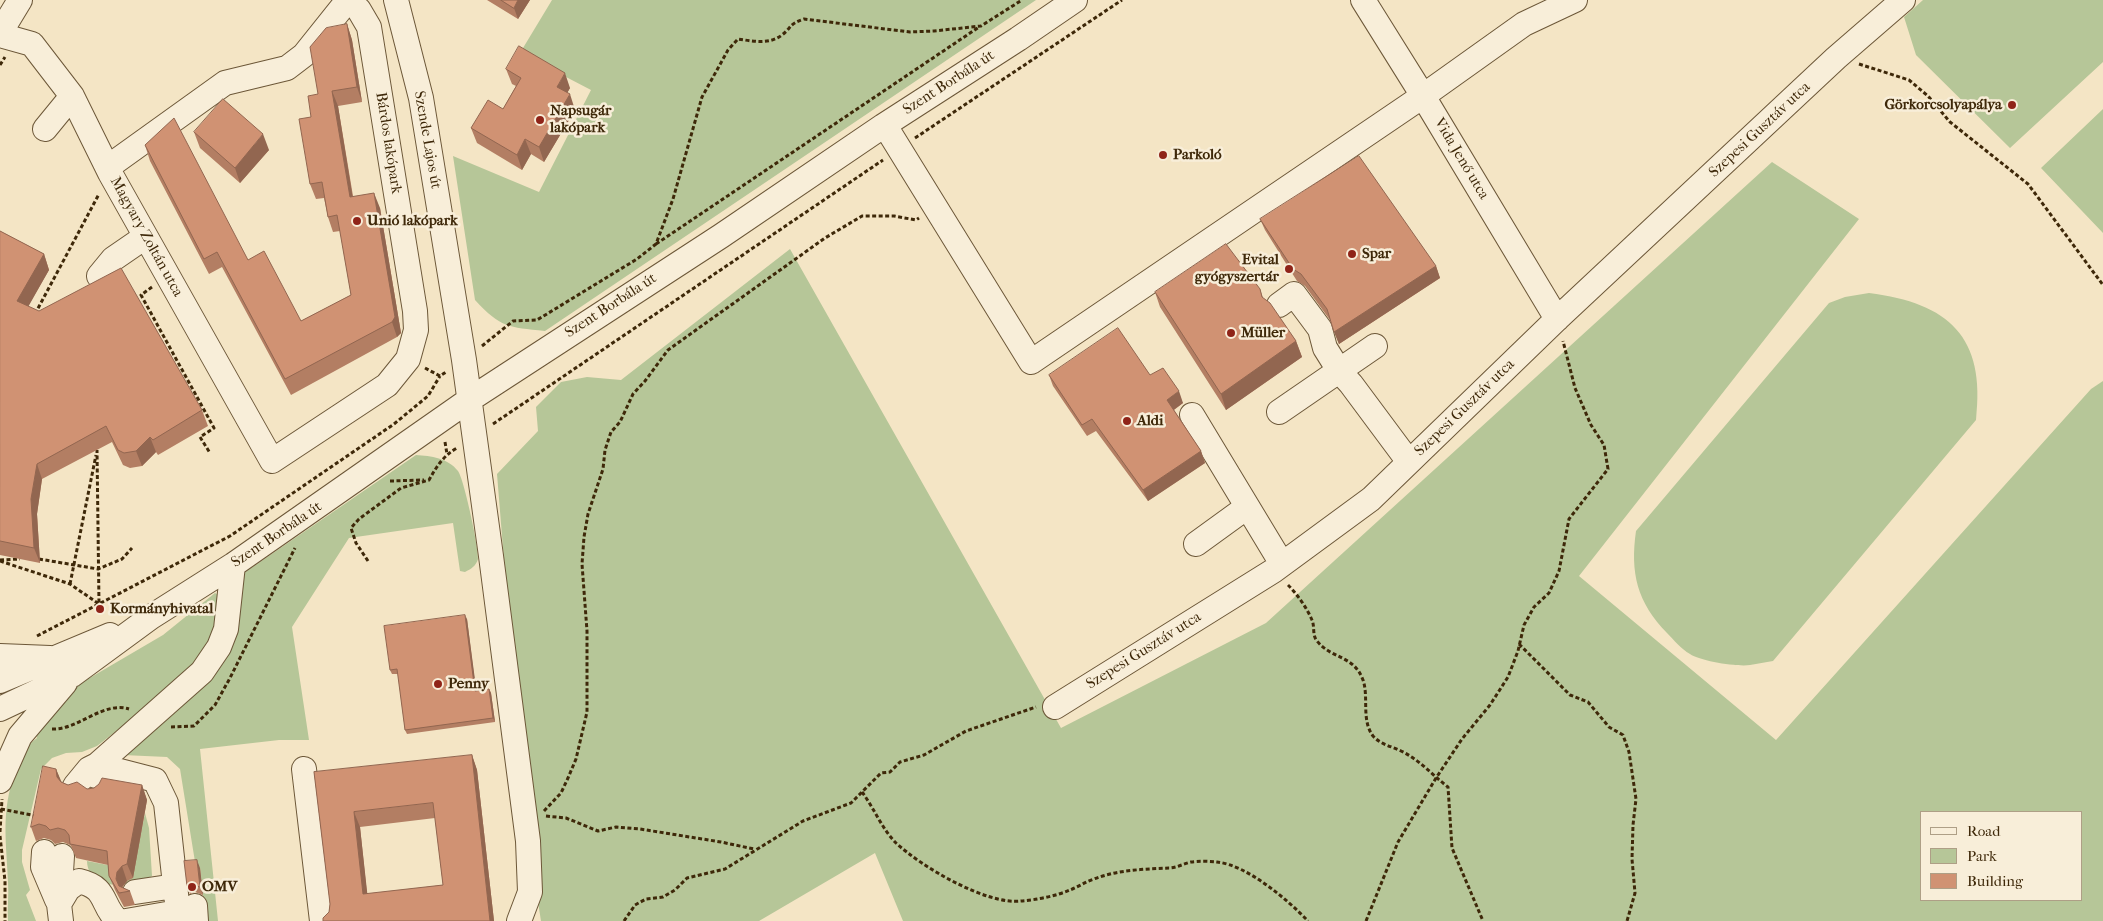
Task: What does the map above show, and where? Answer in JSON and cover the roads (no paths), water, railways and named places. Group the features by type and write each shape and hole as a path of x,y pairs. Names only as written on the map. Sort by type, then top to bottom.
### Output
{"street":[{"path":"0,34 20,0"},
{"name":"Bárdos lakópark","path":"108,167 225,83 287,68 304,55 348,0 359,10 369,26 415,311 416,330 408,359 388,385 272,461"},
{"name":"Szende Lajos út","path":"396,0 421,98 464,360 528,842 530,892 519,921"},
{"name":"Szent Borbála út","path":"0,709 65,666 151,617 233,565 469,400 721,236 883,126 1075,0"},
{"name":"Vida Jenő utca","path":"1362,0 1424,96 1557,319"},
{"path":"883,126 889,132 1031,362 1424,96 1524,24 1575,0"},
{"name":"Szepesi Gusztáv utca","path":"1054,707 1278,568 1371,499 1557,319 1836,58 1903,0"},
{"name":"Magyary Zoltán utca","path":"0,34 32,44 72,96 110,174 272,461"},
{"path":"45,129 72,96"},
{"path":"99,276 113,259 145,237"},
{"path":"1279,305 1294,294 1320,329 1325,348 1340,372 1409,462"},
{"path":"1279,412 1340,372 1375,346"},
{"path":"1192,415 1248,507 1278,568"},
{"path":"1196,544 1248,507"},
{"path":"190,868 176,795 155,780 82,779 202,672 219,647 226,629 233,565"},
{"path":"0,656 65,666 20,736 0,781"},
{"name":"Szent Borbála út","path":"0,681 65,666"},
{"path":"304,770 322,921"},
{"path":"60,913 68,889 79,881 91,884 119,904 183,907 166,803 155,780"},
{"path":"62,856 60,913 43,867 62,856"}],"place":[{"name":"Görkorcsolyapálya","path":"2012,105"},
{"name":"Napsugár lakópark","path":"540,120"},
{"name":"Parkoló","path":"1163,155"},
{"name":"Unió lakópark","path":"357,221"},
{"name":"Spar","path":"1352,254"},
{"name":"Evital gyógyszertár","path":"1289,269"},
{"name":"Müller","path":"1231,333"},
{"name":"Aldi","path":"1127,421"},
{"name":"Kormányhivatal","path":"100,609"},
{"name":"Penny","path":"438,684"},
{"name":"OMV","path":"192,887"}]}
